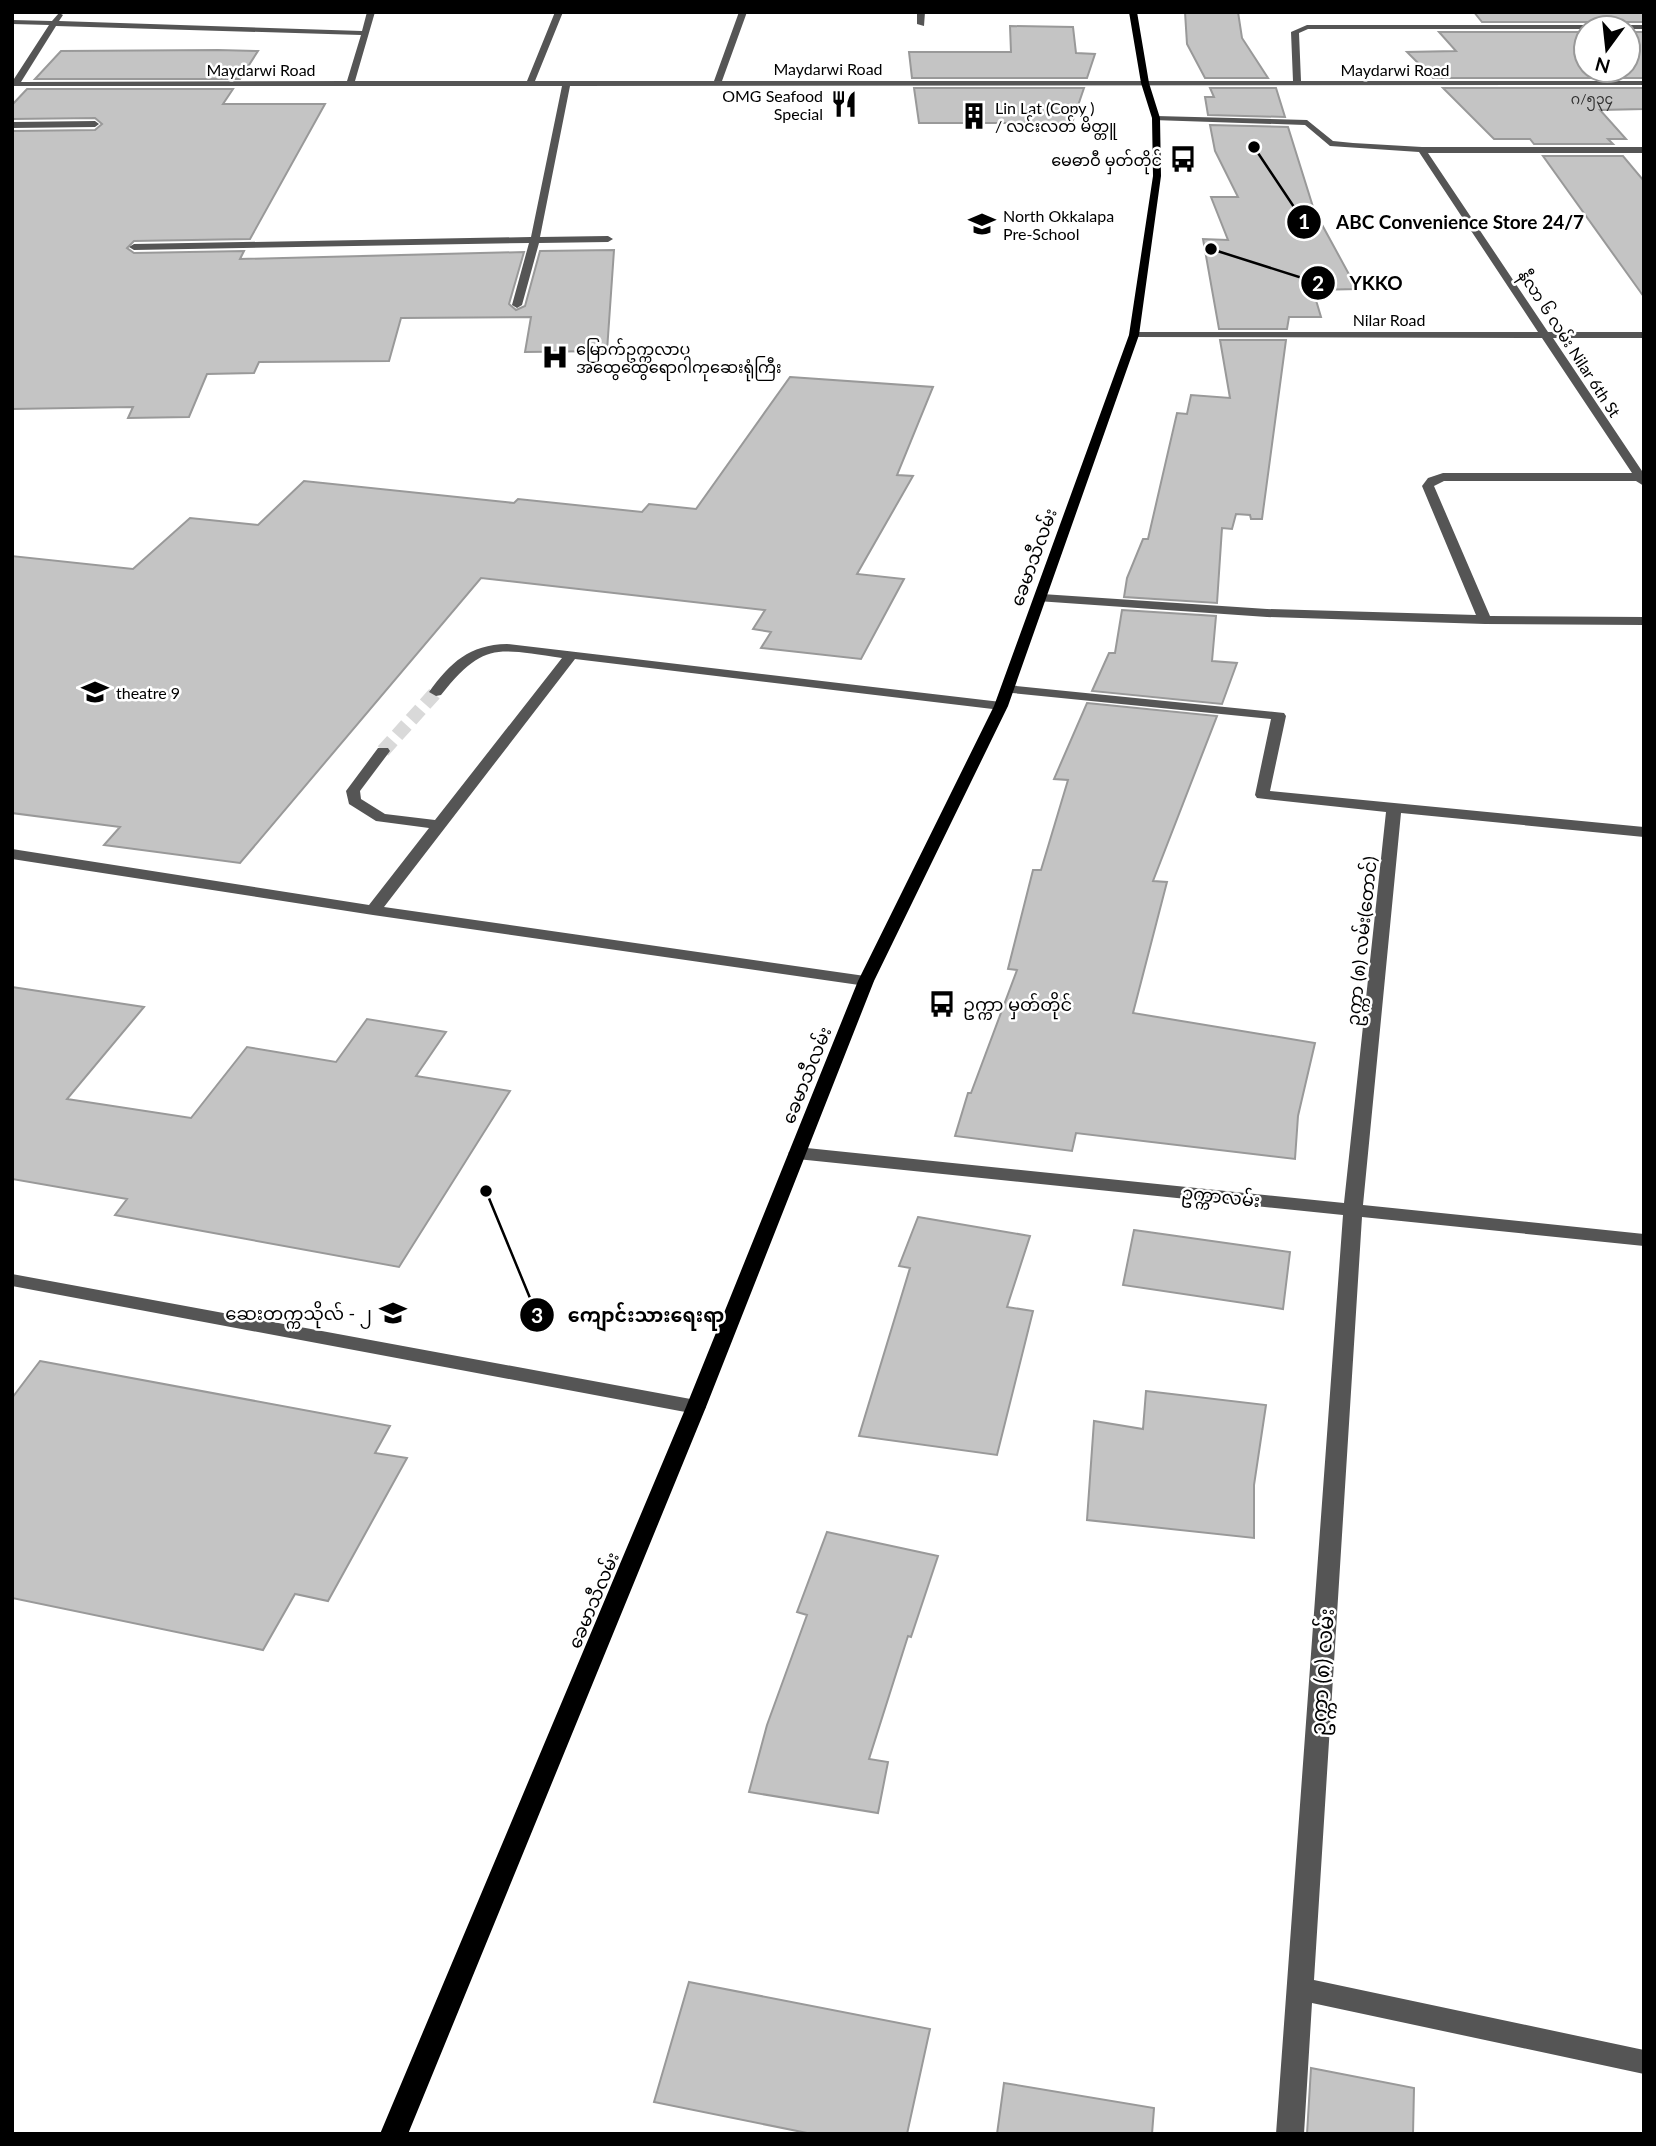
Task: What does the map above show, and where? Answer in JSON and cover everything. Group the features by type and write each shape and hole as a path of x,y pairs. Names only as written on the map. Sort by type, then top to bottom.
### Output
{"main road":[{"name":"ခေမာသီလမ်း","path":"394,2134 696,1407 866,981 1004,697 1042,598 1134,335 1157,176 1156,118 1145,83 1133,12"}],"street":[{"path":"14,84 61,12"},
{"path":"351,82 372,12"},
{"path":"531,82 559,12"},
{"path":"718,82 743,12"},
{"path":"921,12 921,24"},
{"path":"1560,19 1567,26"},
{"path":"12,22 365,33"},
{"path":"1297,83 1295,32 1322,26 1377,22 1644,27"},
{"path":"517,305 535,240 567,82"},
{"name":"Maydarwi Road","path":"14,84 1644,83"},
{"path":"1156,118 1286,120 1307,123 1329,143 1422,150 1642,152"},
{"path":"12,125 95,124"},
{"name":"နီလာ ၆ လမ်း Nilar 6th St","path":"1422,150 1548,335 1642,480"},
{"path":"134,247 608,239"},
{"name":"Nilar Road","path":"1134,335 1644,335"},
{"path":"1485,620 1428,486 1432,481 1443,477 1642,480"},
{"path":"1042,598 1134,606 1485,620 1644,621"},
{"path":"436,692 457,666 470,655 485,650 504,649 1004,697 1279,716 1262,795 1644,832"},
{"path":"373,910 571,654"},
{"path":"383,751 353,791 354,801 381,818 438,825"},
{"name":"ဥက္ကာ (၈) လမ်း(တောင်)","path":"1353,1210 1394,808"},
{"path":"12,854 373,910 866,981"},
{"name":"ဥက္ကာလမ်း","path":"797,1153 1644,1240"},
{"name":"ဥက္ကာ (၈) လမ်း","path":"1290,2134 1353,1210"},
{"path":"12,1280 696,1407"},
{"path":"1300,1989 1644,2062"}],"building":[{"path":"1185,12 1238,12 1242,38 1268,78 1205,78 1187,44"},
{"path":"1474,12 1644,13 1644,22 1642,14 1572,14 1572,22 1482,22"},
{"path":"1010,26 1073,27 1076,53 1095,54 1087,78 912,78 909,52 1011,52"},
{"path":"1439,32 1572,32 1572,78 1433,78 1407,52 1456,51"},
{"path":"1642,32 1644,32 1642,78"},
{"path":"61,51 258,51 240,79 35,79"},
{"path":"914,88 1084,88 1072,123 919,123"},
{"path":"1210,88 1276,88 1285,117 1208,115 1205,97 1214,97"},
{"path":"1443,88 1644,88 1644,109 1600,110 1626,139 1608,139 1613,144 1534,144 1530,139 1494,139"},
{"path":"27,89 233,89 223,104 325,104 250,239 134,241 127,248 134,253 244,251 240,259 524,252 509,304 516,310 525,306 540,251 614,250 607,351 525,352 531,317 401,318 389,361 259,362 254,373 207,374 189,417 128,418 133,407 12,409 12,131 95,130 102,124 95,118 12,119 12,105"},
{"path":"1210,125 1288,127 1314,210 1357,289 1313,290 1321,317 1289,317 1287,329 1219,329 1203,239 1228,240 1211,197 1238,197 1215,151"},
{"path":"1543,156 1623,156 1644,181 1644,297"},
{"path":"1220,340 1286,340 1262,519 1236,514 1232,529 1222,528 1217,603 1124,597 1127,578 1143,539 1148,539 1177,413 1187,414 1191,395 1230,398"},
{"path":"790,377 933,387 897,475 913,476 857,574 904,579 861,659 761,648 771,632 753,629 765,610 481,578 240,863 104,845 120,827 12,813 12,556 133,569 190,518 258,525 304,481 514,503 518,499 642,512 649,504 696,509"},
{"path":"1122,610 1216,616 1212,661 1237,663 1222,704 1092,691 1109,653 1115,653"},
{"path":"1087,703 1217,716 1153,881 1167,882 1133,1013 1315,1043 1298,1116 1295,1159 1076,1133 1072,1151 955,1136 968,1093 971,1093 1017,970 1008,969 1033,870 1041,870 1068,780 1054,779"},
{"path":"12,987 144,1007 67,1099 191,1118 247,1047 336,1062 367,1019 446,1032 416,1076 510,1091 399,1267 115,1215 127,1199 12,1179"},
{"path":"918,1217 1030,1236 1007,1307 1033,1311 997,1455 859,1436 910,1268 899,1266"},
{"path":"1134,1230 1290,1252 1283,1309 1123,1285"},
{"path":"40,1361 390,1426 375,1453 407,1458 328,1601 295,1594 263,1650 12,1598 12,1398"},
{"path":"1146,1391 1266,1405 1254,1485 1254,1538 1087,1520 1094,1421 1143,1429"},
{"path":"827,1532 938,1556 911,1637 908,1636 869,1759 888,1762 878,1813 749,1792 767,1725 807,1615 797,1612"},
{"path":"689,1982 930,2029 907,2134 812,2134 654,2102"},
{"path":"1311,2068 1414,2088 1413,2134 1307,2134"},
{"path":"1004,2083 1154,2108 1152,2134 997,2134"}],"tunnel":[{"path":"383,751 436,692"}],"place":[{"name":"OMG Seafood Special","path":"844,104"},
{"name":"Lin Lat (Copy ) / လင်းလတ် မိတ္တူ","path":"974,116"},
{"name":"ABC Convenience Store 24/7","path":"1254,147"},
{"name":"မေဓာဝီ မှတ်တိုင်","path":"1183,159"},
{"name":"North Okkalapa Pre-School","path":"982,224"},
{"name":"YKKO","path":"1211,249"},
{"name":"မြောက်ဥက္ကလာပ အထွေထွေရောဂါကုဆေးရုံကြီး","path":"555,357"},
{"name":"theatre 9","path":"95,692"},
{"name":"ဥက္ကာ မှတ်တိုင်","path":"942,1004"},
{"name":"ကျောင်းသားရေးရာ","path":"486,1191"},
{"name":"ဆေးတက္ကသိုလ် - ၂","path":"393,1313"}]}
